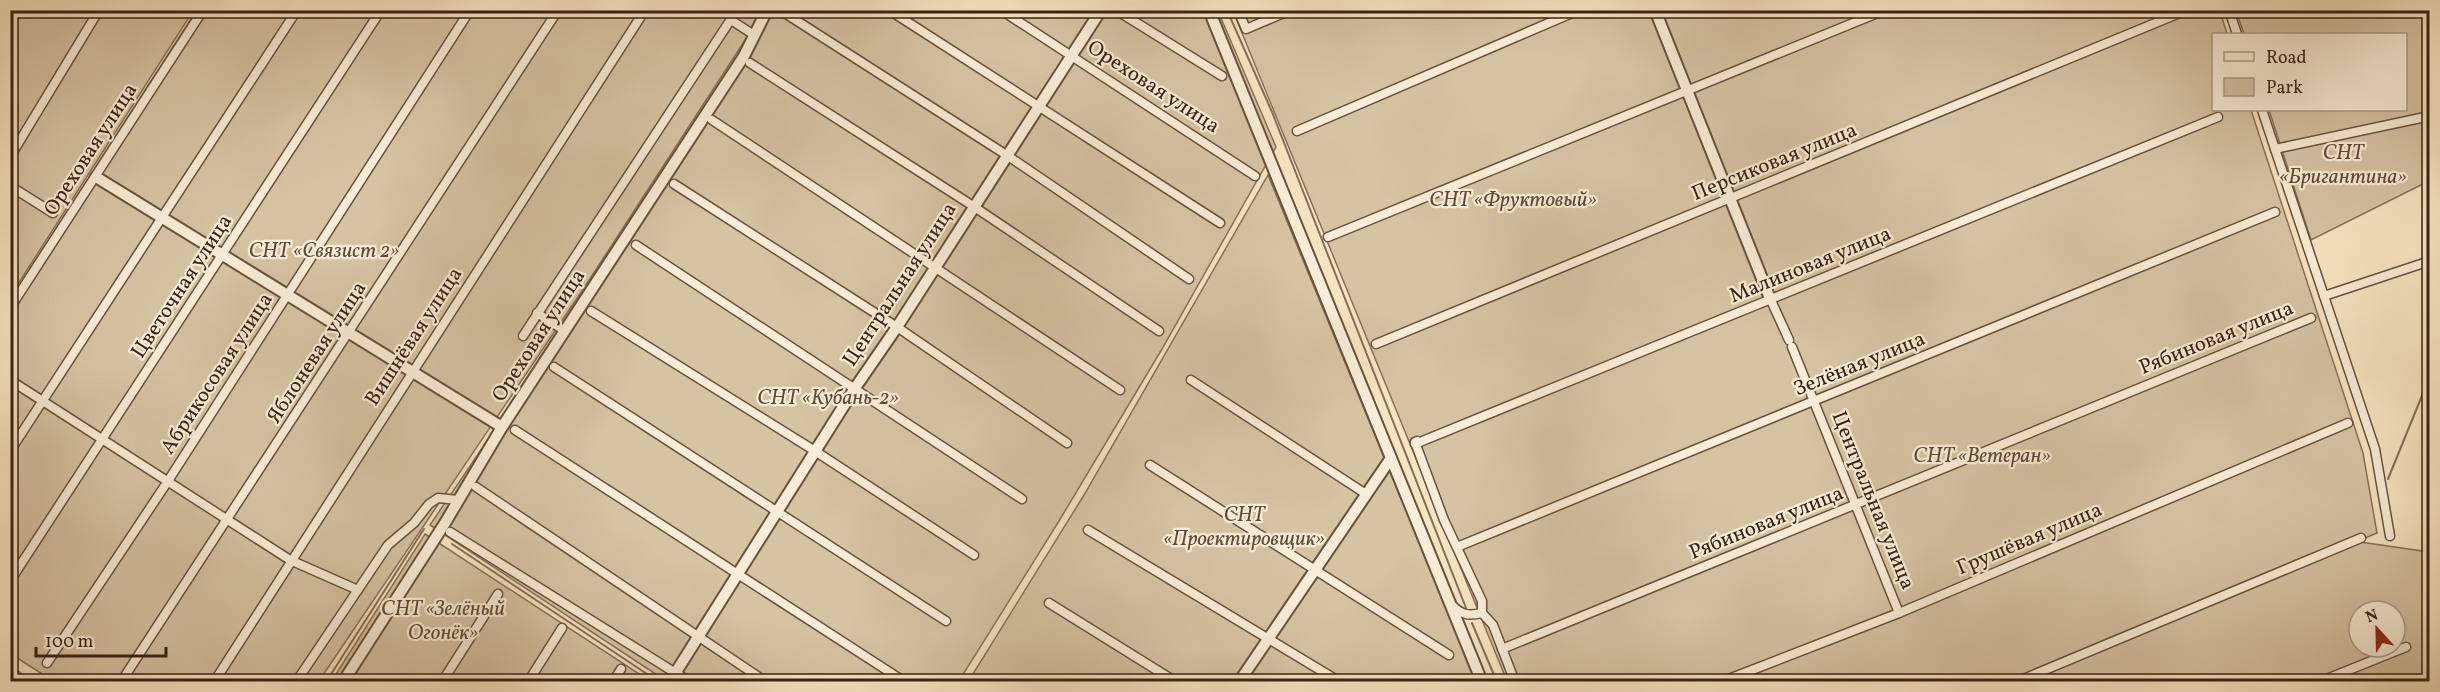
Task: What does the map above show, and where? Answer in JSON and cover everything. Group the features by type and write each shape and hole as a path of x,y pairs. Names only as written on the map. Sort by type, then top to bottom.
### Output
{"street":[{"path":"10,158 99,10"},
{"name":"Ореховая улица","path":"10,308 203,10"},
{"path":"10,451 297,10"},
{"name":"Цветочная улица","path":"10,581 381,10"},
{"name":"Абрикосовая улица","path":"47,663 168,481 470,10"},
{"name":"Яблоневая улица","path":"122,681 558,10"},
{"name":"Вишнёвая улица","path":"214,681 645,10"},
{"path":"523,336 737,10"},
{"name":"Ореховая улица","path":"343,681 502,427 754,35 767,10"},
{"path":"780,10 1008,156 1189,279"},
{"path":"889,10 1220,223"},
{"name":"Ореховая улица","path":"1001,10 1255,176"},
{"name":"Центральная улица","path":"676,672 855,388 936,268 1101,10"},
{"path":"1116,10 1222,76"},
{"path":"1209,10 1482,681"},
{"path":"1238,10 1246,30 1291,10"},
{"path":"1297,131 1579,10"},
{"path":"1655,10 1770,297"},
{"path":"1328,237 1886,10"},
{"name":"Персиковая улица","path":"1376,344 2187,10"},
{"path":"2229,10 2237,33"},
{"path":"731,20 754,35"},
{"path":"750,63 1159,331"},
{"path":"2262,111 2375,449 2390,536"},
{"path":"1715,318 2218,116"},
{"path":"2275,149 2430,116"},
{"path":"711,120 1120,390"},
{"path":"96,177 502,427"},
{"path":"674,184 897,327 1067,443"},
{"path":"10,186 53,213"},
{"name":"Зелёная улица","path":"1457,547 2275,212"},
{"path":"636,245 1022,499"},
{"path":"2324,296 2430,261"},
{"name":"Центральная улица","path":"1770,297 1899,613"},
{"name":"Малиновая улица","path":"1415,443 1770,297"},
{"path":"591,311 815,451 974,555"},
{"path":"537,313 565,331"},
{"name":"Рябиновая улица","path":"1502,649 2310,318"},
{"path":"1482,613 1482,601 1457,547 1415,443 1664,339"},
{"path":"554,367 946,621"},
{"path":"10,380 290,560 358,590"},
{"path":"1191,380 1366,494"},
{"name":"Грушёвая улица","path":"1721,681 1899,613 2348,423"},
{"path":"515,430 905,681"},
{"path":"1239,681 1391,458"},
{"path":"1149,465 1449,655"},
{"path":"476,487 766,681"},
{"path":"296,681 388,545 438,498 458,500"},
{"path":"1088,530 1340,681"},
{"path":"450,532 690,681"},
{"path":"2016,681 2361,538"},
{"path":"442,681 498,594"},
{"path":"1049,603 1176,681"},
{"path":"1450,603 1459,612 1470,616 1482,613 1489,618 1515,681"},
{"path":"528,681 562,628"},
{"path":"2319,681 2375,659"},
{"path":"613,681 621,669"}],"green space":[{"path":"11,11 193,11 11,295"},
{"name":"СНТ «Связист 2»","path":"196,11 764,11 582,291 319,681 53,681 11,654 10,300"},
{"name":"СНТ «Кубань-2»","path":"767,11 1218,11 1276,147 1162,349 1059,521 959,681 666,681 430,525 546,354"},
{"path":"1233,11 2220,11 2227,33 2212,33 2212,111 2251,111 2363,453 2377,533 2023,681 1507,681"},
{"name":"СНТ «Бригантина»","path":"2236,11 2429,11 2429,181 2311,240 2269,111 2407,111 2407,33 2244,33"},
{"name":"СНТ «Проектировщик»","path":"1268,175 1476,681 968,682 1084,495"},
{"name":"СНТ «Зелёный Огонёк»","path":"425,534 650,681 331,682"},
{"path":"2360,542 2422,551 2429,622 2429,681 2028,682"}],"waterway":[{"path":"1227,10 1272,112 1466,608"},
{"path":"2388,479 2430,376"},
{"path":"326,682 424,529"},
{"path":"452,544 659,682"},
{"path":"1472,623 1497,682"},
{"path":"10,666 34,682"}],"park label":[{"name":"СНТ «Фруктовый»","path":"1513,199"},
{"name":"СНТ «Ветеран»","path":"1982,455"}]}
